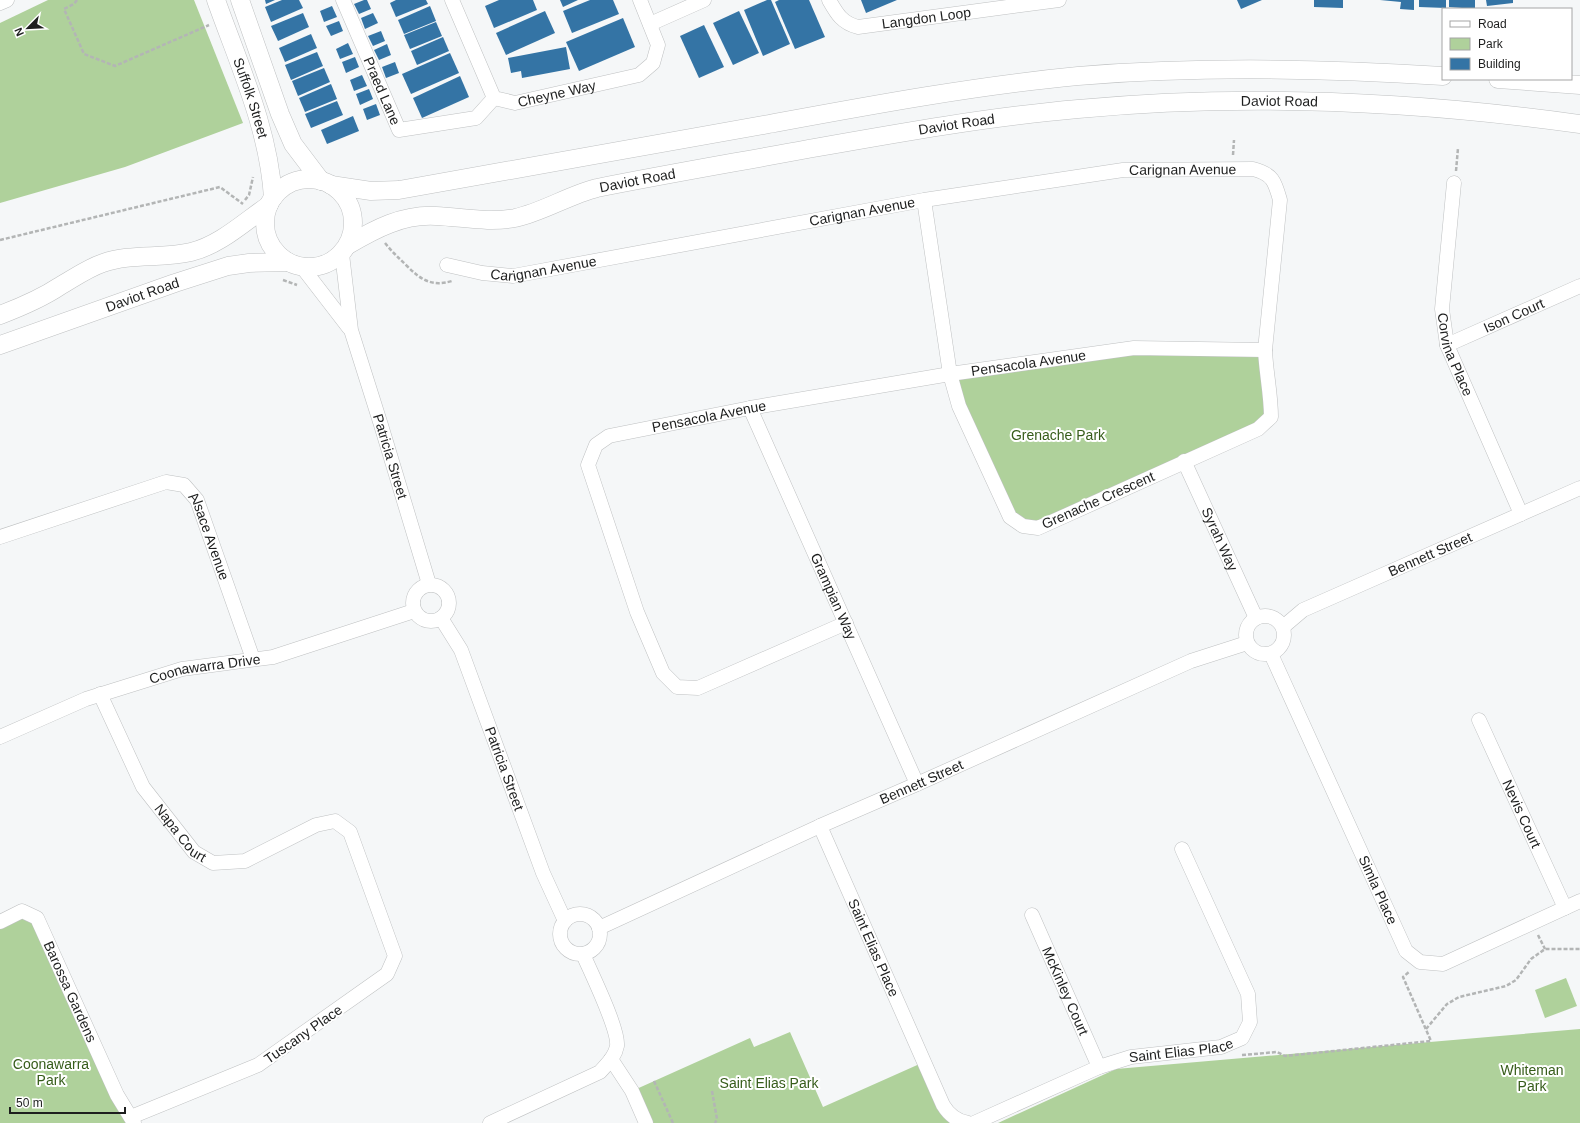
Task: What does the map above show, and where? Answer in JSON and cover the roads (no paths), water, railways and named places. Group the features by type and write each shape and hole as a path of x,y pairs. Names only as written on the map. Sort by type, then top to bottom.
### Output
{"street":[{"path":"0,3 7,0"},
{"name":"Suffolk Street","path":"216,0 266,143 271,171 271,202"},
{"name":"Suffolk Street","path":"240,0 280,114 293,144 326,183"},
{"name":"Praed Lane","path":"343,0 399,130 476,118 494,98"},
{"path":"452,0 494,98"},
{"name":"Cheyne Way","path":"494,98 515,102 638,75 653,63 658,45 640,0"},
{"path":"650,24 704,0"},
{"name":"Langdon Loop","path":"829,0 839,17 849,24 858,27 1018,3 1060,0"},
{"path":"326,183 346,199 351,208 353,228 345,249 324,265 313,268 295,264 272,247 267,237 266,216 271,202 284,187 298,180 326,183 371,191 399,190 919,96 1053,79 1157,71 1244,68 1348,70 1442,76"},
{"path":"1512,80 1580,85"},
{"name":"Daviot Road","path":"345,249 378,228 407,218 436,216 483,220 514,218 543,209 570,196 604,186 924,128 1057,111 1158,103 1308,101 1433,107 1580,124"},
{"name":"Carignan Avenue","path":"447,265 513,276 924,200 1123,170 1254,169 1266,172 1275,182"},
{"name":"Grenache Crescent","path":"924,200 950,374 959,406 1010,517 1023,526 1038,528 1258,429 1271,417 1271,396 1266,374 1266,350 1280,200 1275,182"},
{"name":"Corvina Place","path":"1454,183 1442,309 1447,345 1521,514"},
{"name":"Daviot Road","path":"0,315 35,300 78,274 104,262 134,257 190,252 203,248 219,240 271,202"},
{"name":"Patricia Street","path":"345,249 351,330 382,425 429,584"},
{"name":"Daviot Road","path":"0,345 175,283 228,266 249,263 295,264"},
{"name":"Patricia Street","path":"295,264 351,330"},
{"name":"Ison Court","path":"1447,345 1580,286"},
{"name":"Pensacola Avenue","path":"846,623 698,688 677,686 663,673 636,612 588,465 596,445 609,436 750,408 950,374 1134,348 1266,350"},
{"name":"Grampian Way","path":"750,408 917,784"},
{"name":"Syrah Way","path":"1184,461 1256,618"},
{"name":"Alsace Avenue","path":"0,537 166,482 184,485 197,500 253,659"},
{"name":"Bennett Street","path":"1283,626 1303,610 1580,488"},
{"path":"429,584 442,588 449,600 449,607 440,618 436,620 426,620 417,615 414,611 412,604 413,597 422,586 429,584"},
{"name":"Coonawarra Drive","path":"0,737 86,699 182,669 273,657 414,611"},
{"path":"1264,616 1271,617 1278,620 1283,626 1284,640 1282,646 1271,654 1257,653 1247,643 1247,629 1250,622 1256,618 1264,616"},
{"name":"Patricia Street","path":"440,618 461,650 543,873 565,921"},
{"name":"Bennett Street","path":"599,928 820,826 1191,661 1247,643"},
{"name":"Simla Place","path":"1271,654 1406,951 1420,962 1443,964 1565,908"},
{"name":"Napa Court","path":"100,694 143,787 194,852 213,863 245,861 316,825 335,821 350,832 371,891"},
{"name":"Nevis Court","path":"1479,720 1565,908"},
{"name":"Saint Elias Place","path":"820,826 943,1105 947,1112 953,1117 968,1123"},
{"name":"Saint Elias Place","path":"974,1123 1099,1067 1131,1057 1221,1047 1242,1038 1250,1022 1248,994 1182,849"},
{"name":"Tuscany Place","path":"132,1120 258,1065 387,974 395,956 371,891"},
{"path":"1565,908 1580,901"},
{"name":"Barossa Gardens","path":"0,922 22,911 37,918 117,1095 132,1120"},
{"path":"577,914 584,914 596,922 599,928 599,942 590,952 583,954 570,951 562,940 562,927 565,921 577,914"},
{"name":"McKinley Court","path":"1032,915 1099,1067"},
{"path":"490,1123 600,1072 612,1059 617,1046 614,1027 583,954"},
{"path":"612,1059 632,1091 646,1123"}],"park label":[{"name":"Grenache Park","path":"1058,435"},
{"name":"Coonawarra Park","path":"51,1072"},
{"name":"Whiteman Park","path":"1532,1078"},
{"name":"Saint Elias Park","path":"769,1083"}]}
